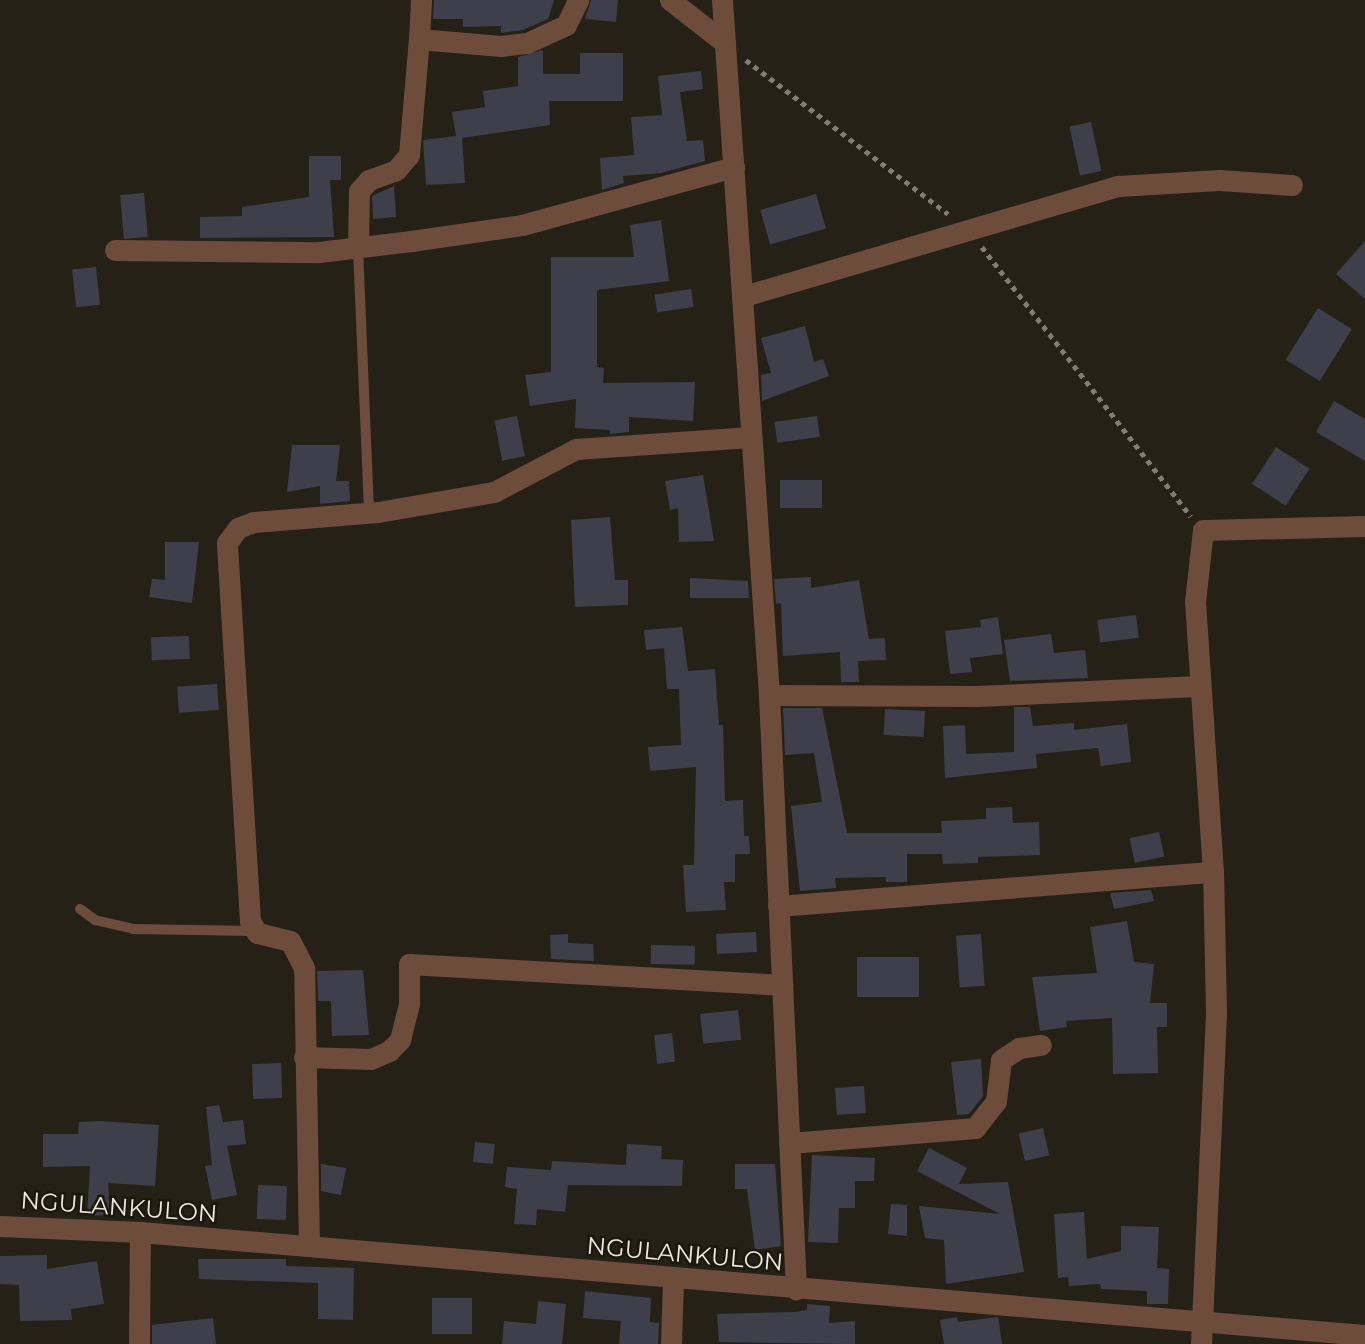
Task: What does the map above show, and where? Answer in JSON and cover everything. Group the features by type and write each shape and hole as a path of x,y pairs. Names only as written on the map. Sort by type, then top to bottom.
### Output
{"street":[{"path":"358,248 359,191 369,180 396,170 409,155 421,0"},
{"path":"419,39 502,46 527,43 566,25 578,0"},
{"path":"670,0 724,43"},
{"path":"722,0 769,695 796,1289"},
{"path":"115,250 319,252 358,248 522,225 734,167"},
{"path":"744,296 1118,186 1219,180 1292,184"},
{"path":"309,1246 302,960 290,941 252,931 227,543 238,528 254,522 369,512 494,492 576,449 751,437"},
{"path":"1201,1344 1216,1012 1213,872 1195,602 1203,530 1365,526"},
{"path":"769,695 977,696 1199,686"},
{"path":"778,906 1213,872"},
{"path":"304,1057 371,1059 389,1051 400,1040 409,1003 409,964 782,985"},
{"path":"789,1143 975,1128 996,1101 1001,1060 1019,1048 1041,1045"},
{"name":"NGULANKULON","path":"0,1226 140,1232 673,1280 1365,1335"},
{"path":"139,1344 140,1232"},
{"path":"671,1344 673,1280"}],"lane":[{"path":"358,248 369,512"},
{"path":"80,909 94,920 134,929 252,931"}],"path":[{"path":"724,43 970,231 1203,530"}],"building":[{"path":"434,0 554,0 548,19 523,30 501,33 501,26 463,27 463,19 433,19"},
{"path":"591,0 618,0 616,22 585,19"},
{"path":"543,50 543,74 580,74 580,53 623,53 623,101 549,101 550,125 462,138 465,183 426,185 423,140 456,136 452,112 485,107 483,91 518,86 518,57"},
{"path":"701,71 703,89 680,92 687,141 703,140 705,161 661,173 623,176 624,183 602,190 600,158 634,155 631,117 662,115 658,76"},
{"path":"1091,122 1101,171 1080,175 1069,127"},
{"path":"309,156 341,156 341,180 330,180 334,237 200,238 200,217 242,216 242,207 309,197"},
{"path":"394,186 396,217 373,219 372,196"},
{"path":"144,193 148,237 124,239 120,195"},
{"path":"816,194 826,229 770,245 760,210"},
{"path":"661,220 669,281 597,290 597,367 604,368 603,383 695,382 693,421 629,417 629,432 610,434 610,430 575,428 576,399 530,406 525,375 551,372 551,257 634,257 630,225"},
{"path":"1365,241 1365,299 1336,274"},
{"path":"96,267 100,305 76,307 72,270"},
{"path":"691,289 694,307 657,313 654,295"},
{"path":"1318,308 1352,329 1320,381 1286,360"},
{"path":"805,326 814,362 823,359 829,376 762,401 761,375 771,373 761,338"},
{"path":"1334,401 1365,419 1365,461 1316,432"},
{"path":"517,416 525,456 502,461 494,420"},
{"path":"817,416 820,437 777,443 774,422"},
{"path":"292,445 340,445 336,481 349,481 350,501 320,504 320,486 287,492"},
{"path":"1276,447 1310,469 1286,506 1252,484"},
{"path":"703,475 714,541 679,542 678,508 670,510 665,481"},
{"path":"780,480 822,480 822,508 780,508"},
{"path":"610,517 615,580 628,580 628,605 575,607 571,520"},
{"path":"165,542 199,542 192,603 149,597 152,579 165,580"},
{"path":"811,577 811,588 859,580 869,639 885,638 886,660 858,661 859,682 841,682 840,652 783,656 781,603 776,604 774,579"},
{"path":"690,578 748,581 749,598 690,598"},
{"path":"1136,615 1139,638 1100,643 1097,620"},
{"path":"998,617 1003,654 970,658 972,672 950,674 945,631 981,627 980,620"},
{"path":"682,627 688,671 715,669 719,725 723,725 725,801 743,800 744,836 749,836 750,854 735,854 735,882 724,882 726,910 686,912 683,865 694,865 696,767 650,771 648,747 681,745 679,689 667,689 664,648 646,650 644,630"},
{"path":"1051,634 1054,653 1085,650 1088,678 1010,681 1004,640"},
{"path":"189,636 190,659 152,660 151,637"},
{"path":"217,684 219,710 179,713 177,687"},
{"path":"1014,707 1030,707 1033,726 1074,723 1074,730 1127,724 1131,762 1101,766 1098,748 1036,754 1037,768 945,778 943,726 965,725 966,754 1014,752"},
{"path":"783,708 822,708 847,833 942,833 941,821 986,819 986,808 1012,807 1013,823 1039,822 1040,855 978,857 978,863 943,864 942,854 907,854 907,882 886,882 886,877 835,878 836,888 800,891 791,806 822,802 814,753 785,755"},
{"path":"885,709 925,711 924,737 884,735"},
{"path":"1159,832 1164,856 1135,863 1130,838"},
{"path":"1151,890 1154,901 1114,909 1110,893"},
{"path":"1127,921 1134,962 1154,964 1150,1003 1167,1003 1167,1027 1157,1027 1158,1073 1113,1074 1112,1018 1066,1021 1067,1027 1040,1031 1032,977 1097,973 1090,927"},
{"path":"756,932 757,952 717,954 716,934"},
{"path":"568,934 568,943 593,944 594,961 551,959 550,935"},
{"path":"981,934 985,986 960,988 956,936"},
{"path":"651,945 695,946 695,965 651,964"},
{"path":"857,957 919,957 919,997 857,997"},
{"path":"363,970 369,1035 332,1036 331,1001 318,1001 317,971"},
{"path":"738,1010 741,1040 703,1044 700,1014"},
{"path":"672,1033 675,1062 657,1064 654,1035"},
{"path":"981,1059 983,1096 969,1114 957,1115 951,1062"},
{"path":"281,1063 282,1098 253,1099 252,1064"},
{"path":"864,1086 866,1113 837,1115 835,1088"},
{"path":"219,1105 223,1122 243,1120 246,1144 227,1146 237,1195 212,1200 205,1166 212,1165 206,1107"},
{"path":"79,1122 159,1125 155,1186 108,1183 110,1215 87,1216 90,1166 43,1167 43,1134 78,1134"},
{"path":"1043,1128 1049,1155 1025,1161 1019,1134"},
{"path":"475,1142 495,1144 493,1164 473,1162"},
{"path":"627,1144 662,1146 661,1159 683,1160 682,1186 568,1185 565,1212 537,1209 536,1225 514,1224 517,1189 505,1187 507,1167 551,1170 552,1161 626,1165"},
{"path":"929,1148 967,1168 959,1184 1008,1182 1024,1272 946,1284 944,1240 925,1238 919,1206 1000,1214 917,1171"},
{"path":"812,1155 875,1158 874,1181 855,1181 855,1208 839,1208 838,1243 808,1242"},
{"path":"321,1164 346,1168 341,1195 321,1191"},
{"path":"735,1164 775,1164 781,1246 755,1250 747,1189 735,1189"},
{"path":"258,1185 287,1186 286,1220 257,1219"},
{"path":"891,1204 907,1205 907,1236 888,1234"},
{"path":"1084,1212 1087,1259 1121,1251 1121,1226 1159,1227 1157,1268 1169,1269 1168,1304 1147,1304 1147,1291 1101,1289 1100,1284 1069,1286 1068,1277 1058,1278 1054,1214"},
{"path":"47,1255 47,1269 97,1261 104,1304 71,1309 72,1320 20,1321 19,1285 0,1284 0,1256"},
{"path":"198,1259 286,1259 286,1266 354,1268 353,1320 318,1319 318,1283 199,1279"},
{"path":"585,1291 651,1298 650,1322 659,1323 658,1344 619,1344 621,1321 583,1318"},
{"path":"432,1298 472,1298 472,1334 432,1334"},
{"path":"538,1301 566,1304 562,1344 502,1344 504,1321 536,1324"},
{"path":"807,1304 830,1306 829,1323 855,1321 855,1344 719,1342 717,1314 795,1312 807,1310"},
{"path":"957,1317 958,1322 998,1317 1002,1344 944,1344 940,1320"},
{"path":"213,1318 216,1344 152,1344 152,1325"}]}
